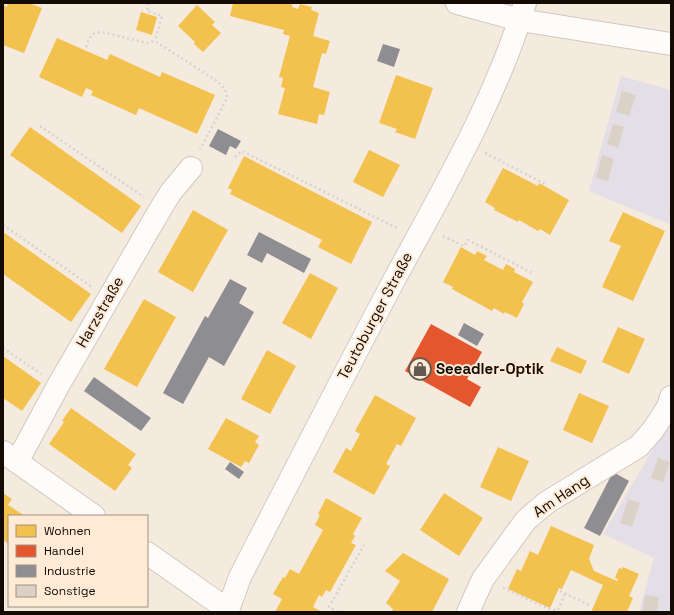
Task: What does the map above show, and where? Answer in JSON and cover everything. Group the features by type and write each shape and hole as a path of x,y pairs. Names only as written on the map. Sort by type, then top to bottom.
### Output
{"street":[{"path":"457,3 523,12 671,44"},
{"name":"Teutoburger Straße","path":"228,611 240,577 345,372 467,143 495,82 523,12"},
{"name":"Harzstraße","path":"10,457 58,386 171,192 191,168"},
{"name":"Am Hang","path":"468,612 483,579 526,520 546,503 639,446 657,424 668,407 671,397"},
{"path":"10,457 93,515"},
{"path":"148,554 228,611"}],"path":[{"path":"149,3 147,11 162,16 155,40"},
{"path":"86,47 89,38 93,34 102,32 147,43 155,40"},
{"path":"155,40 218,81 225,89 227,98 191,168"},
{"path":"40,126 161,208"},
{"path":"467,143 547,185"},
{"path":"236,157 242,151 420,232 464,246 468,240 534,274"},
{"path":"3,224 89,285"},
{"path":"3,348 40,373"},
{"path":"338,612 329,607 364,545"},
{"path":"483,579 552,610 558,610 566,594"},
{"path":"560,591 591,606"}],"shaded area":[{"path":"621,76 671,90 671,225 589,191"},
{"path":"671,419 671,612 639,612 654,558 603,534"}],"building: Wohnen":[{"path":"8,3 29,3 42,8 24,53 3,45 3,5 7,7"},
{"path":"233,3 288,3 292,4 292,7 298,9 300,4 312,7 311,10 319,13 313,36 330,41 326,54 322,53 313,87 330,92 324,115 319,114 317,124 278,114 285,88 281,87 283,78 279,77 290,36 283,34 284,30 230,16"},
{"path":"197,5 215,22 212,25 221,33 203,52 178,26"},
{"path":"141,12 157,17 152,35 136,30"},
{"path":"57,38 107,60 110,54 160,77 162,72 215,95 197,134 139,108 136,115 91,95 93,91 86,88 82,97 39,77"},
{"path":"396,75 433,88 415,139 395,132 397,129 379,123"},
{"path":"30,127 141,206 122,233 10,155"},
{"path":"369,150 400,165 383,197 353,182"},
{"path":"244,156 372,222 351,264 318,247 322,240 230,194 232,190 228,188"},
{"path":"503,168 538,186 539,183 569,200 550,235 540,229 538,231 519,220 518,222 494,210 495,208 485,202"},
{"path":"193,210 228,230 193,292 158,272"},
{"path":"623,212 665,231 633,301 602,287 621,246 609,241"},
{"path":"3,232 91,294 71,322 3,274"},
{"path":"461,247 475,255 477,251 487,256 484,260 503,270 506,264 515,269 514,272 533,282 522,302 524,304 517,318 505,312 504,314 494,308 492,311 452,289 453,287 443,282"},
{"path":"310,273 338,288 311,339 282,323"},
{"path":"144,299 176,317 137,387 104,369"},
{"path":"618,327 645,339 629,374 602,362"},
{"path":"557,347 587,361 581,374 550,361"},
{"path":"267,350 296,366 270,414 241,399"},
{"path":"3,356 41,383 22,411 3,398"},
{"path":"579,393 609,406 592,443 563,430"},
{"path":"375,395 416,418 401,446 397,444 386,464 390,466 374,495 333,472 346,448 351,451 360,434 355,431"},
{"path":"71,408 136,454 128,465 132,468 115,491 49,444 64,422 62,421"},
{"path":"226,418 259,436 255,442 259,445 249,463 245,461 241,467 208,449"},
{"path":"498,447 529,461 511,501 480,487"},
{"path":"3,493 12,499 8,505 23,515 8,515 8,543 3,540"},
{"path":"444,493 483,518 459,556 420,530"},
{"path":"326,498 362,518 353,534 355,536 351,543 356,545 330,592 326,590 322,597 319,595 313,607 322,612 275,612 282,599 273,594 283,577 285,578 290,569 299,574 323,530 315,525 320,515 318,514"},
{"path":"551,526 594,545 589,559 594,571 617,581 618,579 615,578 619,568 622,569 623,567 639,574 629,596 633,598 627,612 591,612 603,585 571,570 562,589 559,588 550,608 508,589 517,569 521,571 530,551 538,555"},
{"path":"403,553 449,579 432,612 392,612 393,609 386,603 400,581 385,571"}],"building: Handel":[{"path":"431,324 482,352 467,379 481,387 470,407 405,371"}],"building: Industrie":[{"path":"383,44 400,49 394,67 377,61"},
{"path":"218,129 241,141 236,149 230,146 226,155 209,146"},
{"path":"259,232 311,259 304,273 267,253 262,263 247,255"},
{"path":"230,279 247,288 239,303 254,312 224,366 209,357 183,404 163,393 205,316 208,318"},
{"path":"464,323 484,334 477,346 458,335"},
{"path":"94,377 151,418 141,431 84,391"},
{"path":"230,462 244,472 239,479 225,469"},
{"path":"613,472 629,481 600,536 584,528"}],"building: Sonstige":[{"path":"622,91 636,95 629,116 616,112"},
{"path":"613,124 624,127 618,148 607,144"},
{"path":"602,155 614,159 608,181 596,178"},
{"path":"658,458 670,462 663,482 651,478"},
{"path":"628,499 640,503 632,527 620,523"},
{"path":"645,595 659,597 657,612 642,612"}],"place":[{"name":"Seeadler-Optik","path":"420,369"}]}
